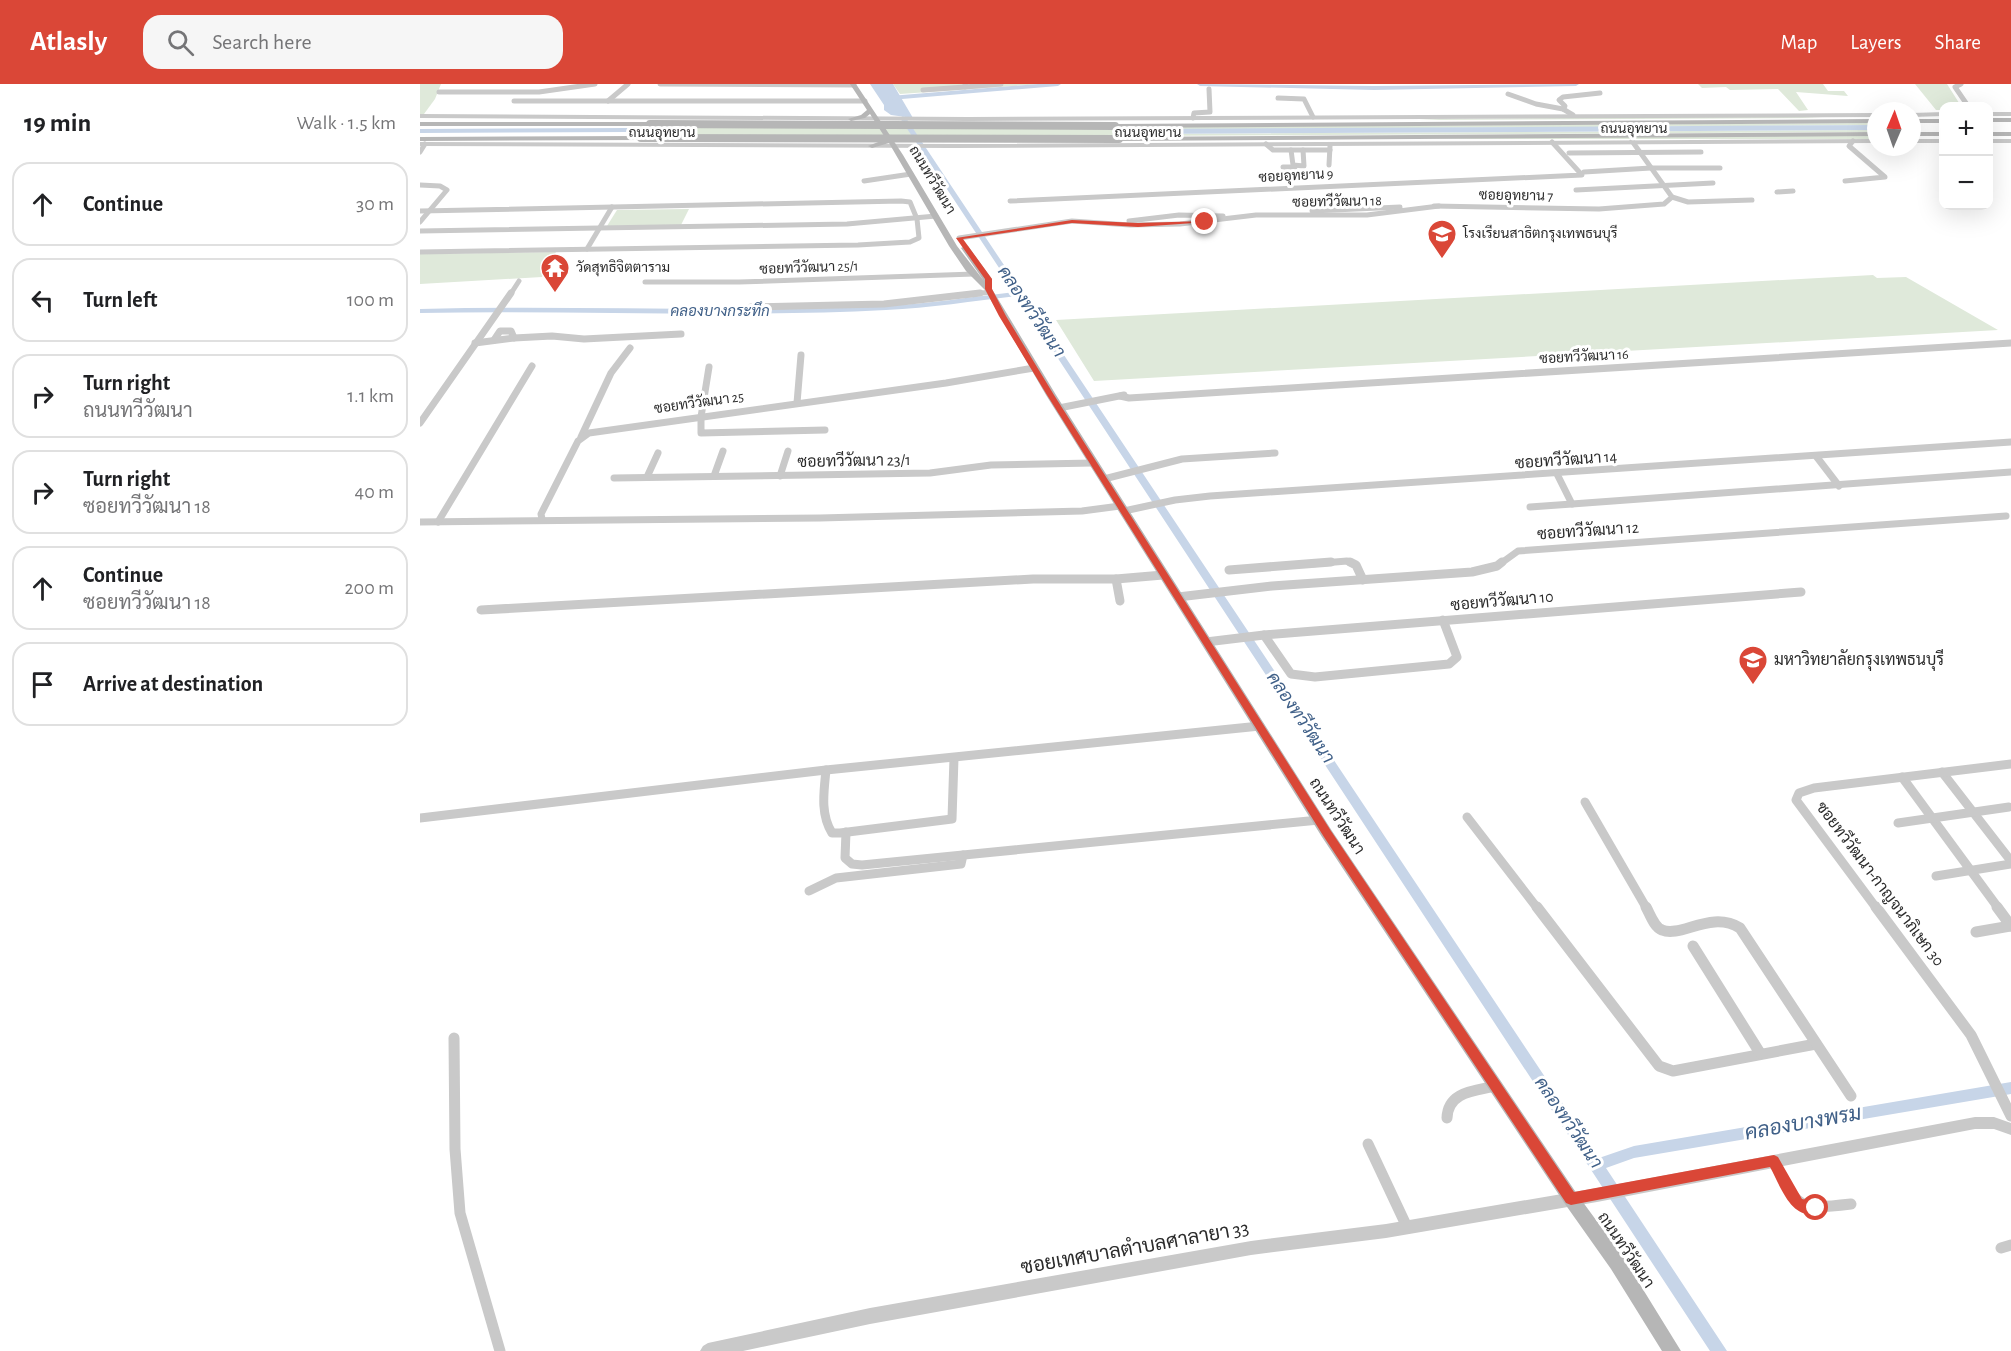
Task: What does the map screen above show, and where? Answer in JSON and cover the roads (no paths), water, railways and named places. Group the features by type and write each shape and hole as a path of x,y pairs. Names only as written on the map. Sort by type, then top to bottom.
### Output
{"main road":[{"name":"ถนนทวีวัฒนา","path":"863,84 898,144 988,279 991,294"},
{"name":"ถนนทวีวัฒนา","path":"854,85 871,110 884,119 936,216 974,274 991,294 1034,368 1163,575 1319,820 1571,1199 1617,1263 1672,1351"},
{"path":"847,119 864,116 871,110"},
{"path":"1781,115 1867,120"},
{"path":"1378,123 1460,116"},
{"path":"1106,119 1214,125"},
{"name":"ถนนอุทยาน","path":"420,120 469,124 1115,126 1867,121"},
{"path":"1993,120 2011,120"},
{"path":"1921,121 1939,121"},
{"name":"ถนนอุทยาน","path":"422,142 641,138 1119,139 1867,134"},
{"path":"1921,134 1939,134"},
{"path":"1993,134 2011,134"},
{"path":"1365,138 1454,143"},
{"path":"872,146 898,144"}],"street":[{"path":"506,93 515,84"},
{"path":"439,92 530,93 594,84"},
{"path":"608,101 628,84"},
{"path":"660,84 854,85"},
{"path":"669,93 680,84"},
{"path":"698,101 710,84"},
{"path":"923,90 1001,84"},
{"path":"1960,84 1955,87 1965,102"},
{"path":"842,85 848,101"},
{"path":"1193,118 1194,113 1209,113 1209,90"},
{"path":"523,101 530,93"},
{"path":"1508,93 1536,104 1563,108 1573,115"},
{"path":"1563,108 1559,100 1563,97 1600,93"},
{"path":"1278,98 1304,99 1313,117"},
{"path":"514,101 865,101"},
{"path":"1921,115 1939,114"},
{"path":"1993,114 2011,114"},
{"name":"ถนนอุทยาน","path":"420,120 1867,115"},
{"path":"829,146 849,141 860,135 862,131 858,124 847,119"},
{"path":"952,146 940,141 936,133 948,124 968,119"},
{"path":"1632,141 1672,197 1688,202 1752,200"},
{"name":"ถนนอุทยาน","path":"898,144 943,146 1266,144 1330,147 1632,141 1867,141"},
{"path":"1845,181 1885,177 1850,146 1853,141"},
{"path":"1921,141 1939,141"},
{"path":"1993,141 2011,141"},
{"path":"420,152 422,142"},
{"name":"ถนนอุทยาน","path":"422,142 872,146"},
{"path":"1552,142 1583,173 1588,183"},
{"path":"1266,144 1270,149 1291,150 1330,147 1329,165"},
{"path":"1291,150 1295,167"},
{"path":"1283,167 1304,166 1303,150"},
{"path":"1569,153 1701,152"},
{"name":"ซอยอุทยาน 9","path":"1010,201 1651,168 1720,168"},
{"path":"864,181 912,174"},
{"path":"1576,190 1713,183"},
{"path":"420,185 440,186 447,190 420,222"},
{"path":"1777,192 1793,191"},
{"name":"ซอยอุทยาน 7","path":"1439,206 1599,209 1656,206 1672,197"},
{"path":"420,212 901,201 910,202 917,219 919,238 910,242 420,252"},
{"name":"ซอยทวีวัฒนา 18","path":"959,238 1072,221 1188,224 1235,216 1367,215 1439,206"},
{"path":"587,249 612,207"},
{"path":"420,231 847,224 936,216"},
{"name":"ซอยทวีวัฒนา 25/1","path":"645,282 746,282 974,274"},
{"path":"420,423 519,281"},
{"path":"751,307 915,302 991,294"},
{"path":"673,334 679,324"},
{"path":"475,343 552,336 584,339 681,334"},
{"name":"ซอยทวีวัฒนา 16","path":"1059,408 1120,396 1140,398 1159,394 2011,343"},
{"path":"420,522 542,519 541,514 611,373 630,348"},
{"path":"797,403 801,355"},
{"path":"438,522 532,366"},
{"path":"709,367 701,417 700,429 703,434 825,430"},
{"name":"ซอยทวีวัฒนา 25","path":"581,437 596,431 945,383 1034,368"},
{"name":"ซอยทวีวัฒนา 14","path":"542,519 820,518 1082,512 1145,506 1175,500 2011,442"},
{"path":"714,476 723,451"},
{"path":"780,476 788,451"},
{"path":"647,477 657,453"},
{"path":"1104,479 1182,459 1275,453"},
{"path":"1816,456 1839,486"},
{"name":"ซอยทวีวัฒนา 23/1","path":"614,478 930,473 997,465 1094,463"},
{"path":"1530,507 2011,472"},
{"path":"1557,474 1572,504"},
{"name":"ซอยทวีวัฒนา 12","path":"1178,597 1272,586 1472,572 1497,566 1518,551 2006,516"},
{"path":"1229,570 1347,561 1356,565 1363,580"},
{"path":"481,610 1033,579 1116,579 1163,575"},
{"path":"1116,579 1120,601"},
{"name":"ซอยทวีวัฒนา 10","path":"1206,642 1262,635 1801,591"},
{"path":"1262,635 1291,674 1314,677 1449,664 1457,657 1443,621"},
{"path":"420,818 826,770 1260,726"},
{"path":"826,770 827,828 832,832 846,832 952,819 954,758"},
{"name":"ซอยทวีวัฒนา-กาญจนาภิเษก 30","path":"2010,1113 1993,1083 1981,1050 1971,1035 1797,800 1799,793 1815,788 2011,764"},
{"path":"1936,876 2011,862 1941,772"},
{"path":"1902,777 2011,926 1976,932"},
{"path":"1585,802 1656,926 1670,931 1724,922 1734,923 1740,928 1851,1096"},
{"path":"1898,823 2009,807"},
{"path":"1467,817 1659,1066 1673,1071 1816,1044"},
{"path":"846,832 845,858 852,864 1319,820"},
{"path":"809,891 836,878 960,864 963,855"},
{"path":"1693,946 1760,1053"},
{"path":"454,1038 457,1185 460,1215 496,1331 500,1351"},
{"path":"1447,1118 1446,1110 1449,1102 1456,1097 1496,1086"},
{"name":"ซอยเทศบาลตำบลศาลายา 33","path":"708,1351 870,1316 1251,1248 1407,1227 1597,1195 1975,1123 1994,1123 2011,1129"},
{"path":"1368,1144 1407,1227"},
{"path":"1774,1161 1797,1204 1806,1208 1851,1204"}],"water":[{"path":"870,84 893,84 913,118 891,115 884,110 884,105"},
{"path":"1867,125 1867,130 1140,134 1136,131 1140,129"}],"waterway":[{"path":"890,98 1058,84"},
{"path":"1200,84 1374,88 1576,84"},
{"name":"คลองทวีวัฒนา","path":"903,118 1719,1351"},
{"path":"420,131 627,130"},
{"name":"คลองบางกระทึก","path":"420,311 825,310 917,306 1019,294"},
{"name":"คลองบางพรม","path":"1596,1165 1634,1152 2011,1088"}],"place":[{"name":"โรงเรียนสาธิตกรุงเทพธนบุรี","path":"1442,260"},
{"name":"วัดสุทธิจิตตาราม","path":"555,294"},
{"name":"มหาวิทยาลัยกรุงเทพธนบุรี","path":"1753,686"}]}
